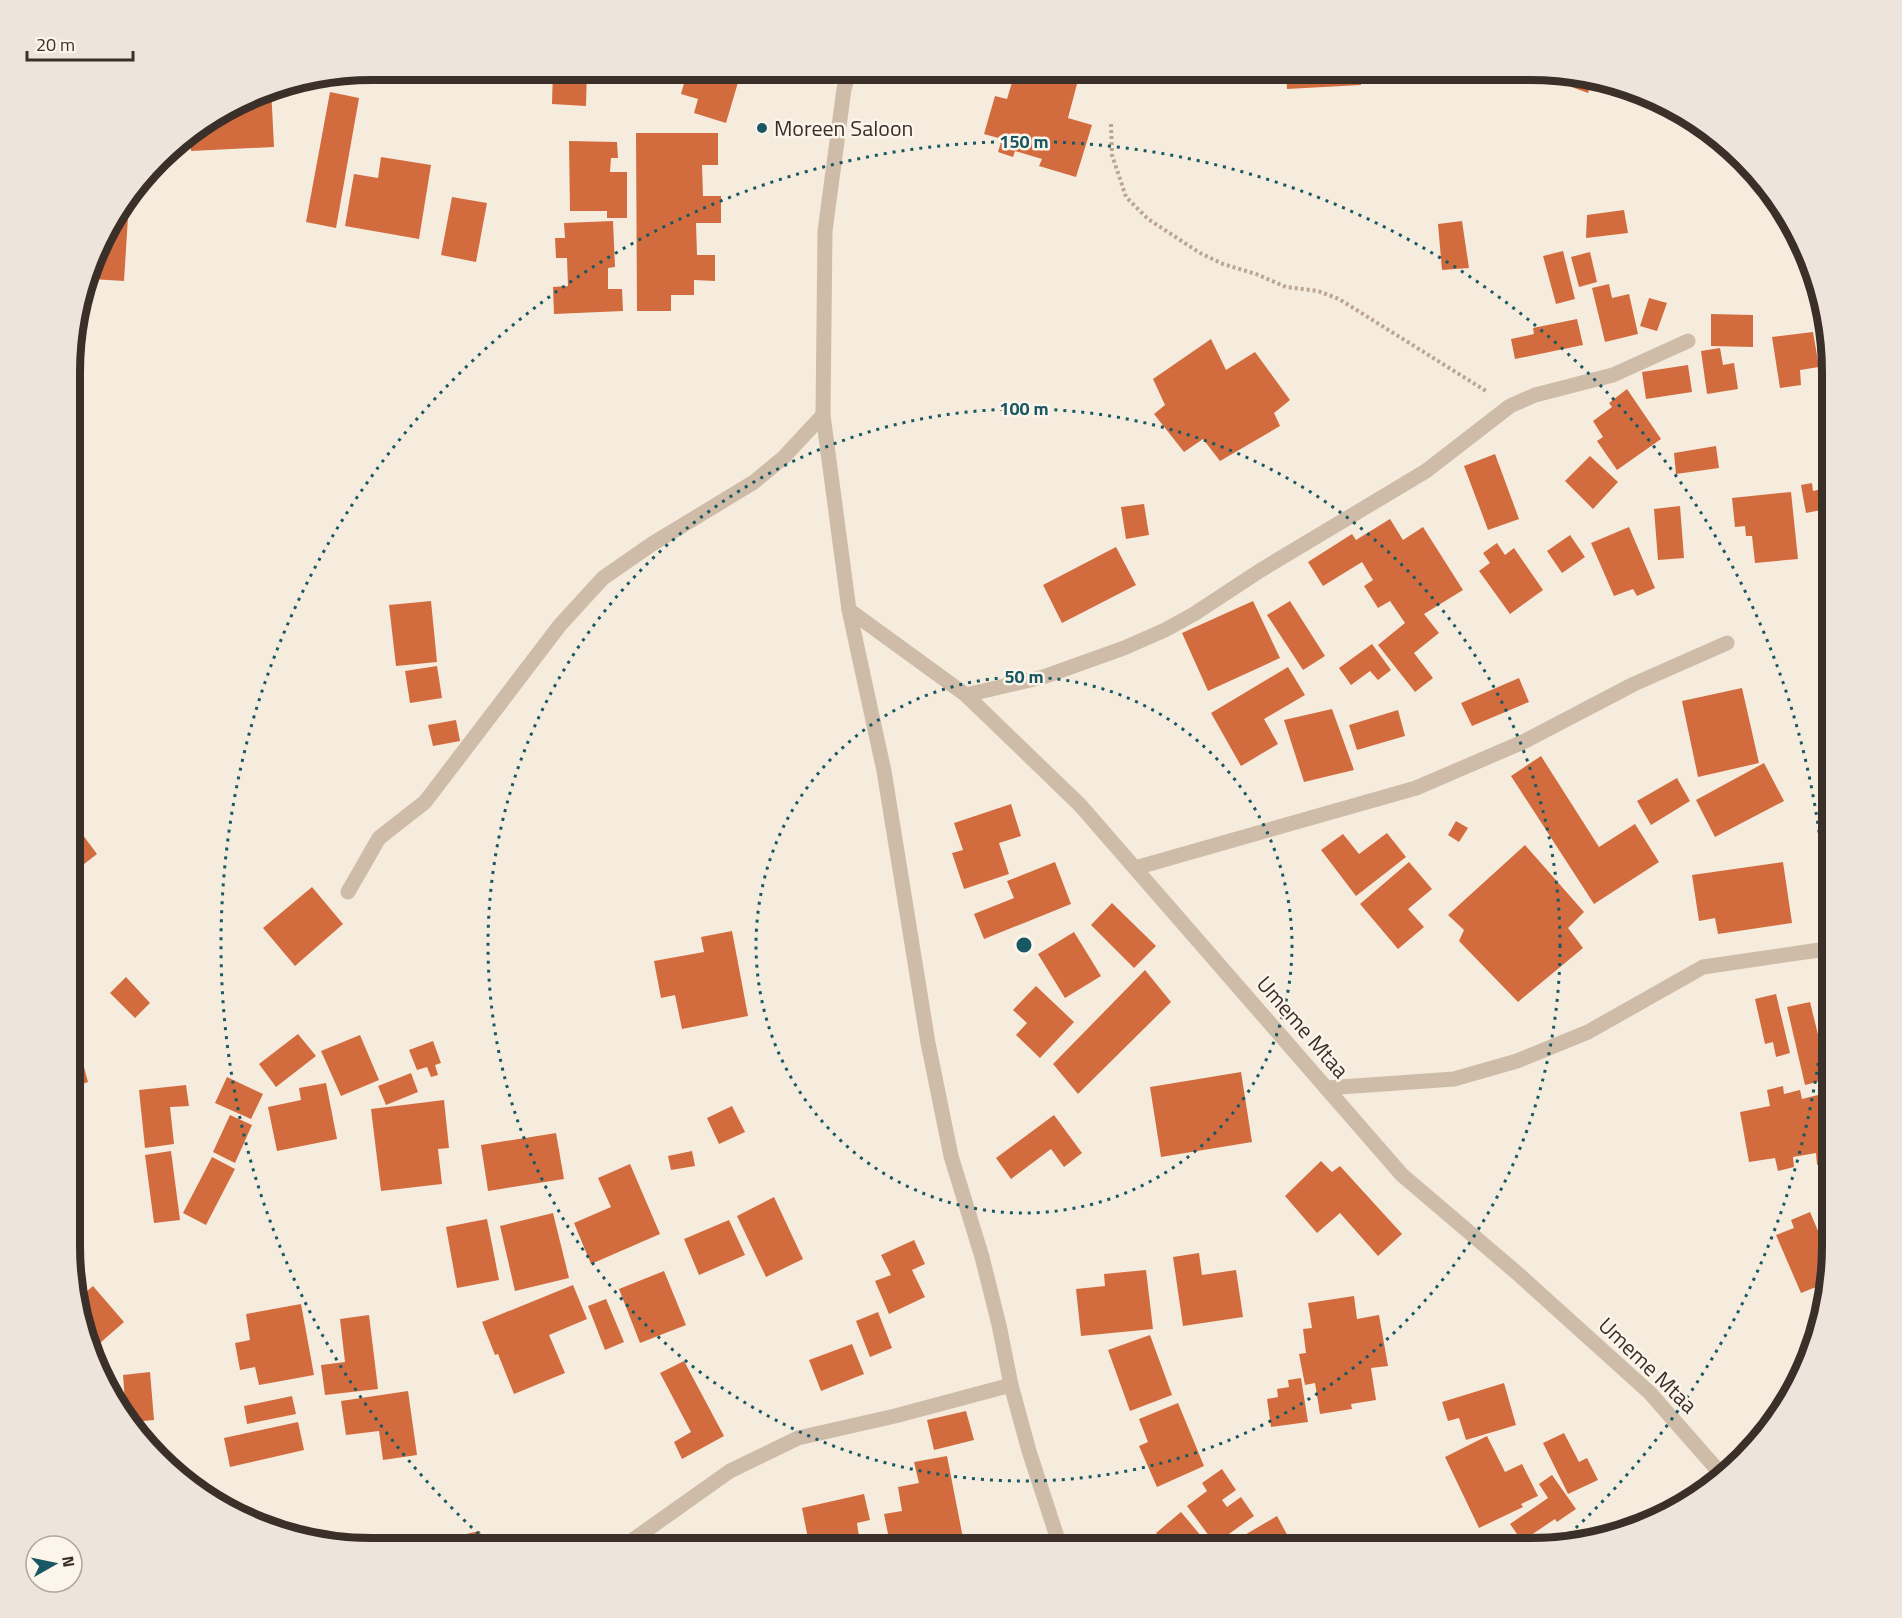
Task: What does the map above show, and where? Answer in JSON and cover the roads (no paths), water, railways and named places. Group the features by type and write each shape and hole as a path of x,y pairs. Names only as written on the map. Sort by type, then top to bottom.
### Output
{"street":[{"path":"847,80 825,231 823,415 849,610 884,771 928,1043 951,1156 982,1257 1011,1385 1057,1538"},
{"path":"966,695 1043,676 1124,648 1165,630 1426,471 1510,406 1535,395 1613,375 1688,341"},
{"path":"348,892 380,838 425,802 560,625 603,578 652,544 754,482 783,458 823,415"},
{"name":"Umeme Mtaa","path":"849,610 966,695 1080,805 1402,1175 1517,1273 1650,1393 1718,1470"},
{"path":"1135,868 1416,788 1523,742 1634,684 1727,643"},
{"path":"1326,1088 1454,1079 1465,1076 1517,1061 1588,1032 1703,967 1822,950"},
{"path":"636,1538 730,1471 798,1438 896,1416 1011,1385"}],"place":[{"name":"Moreen Saloon","path":"762,128"}]}
